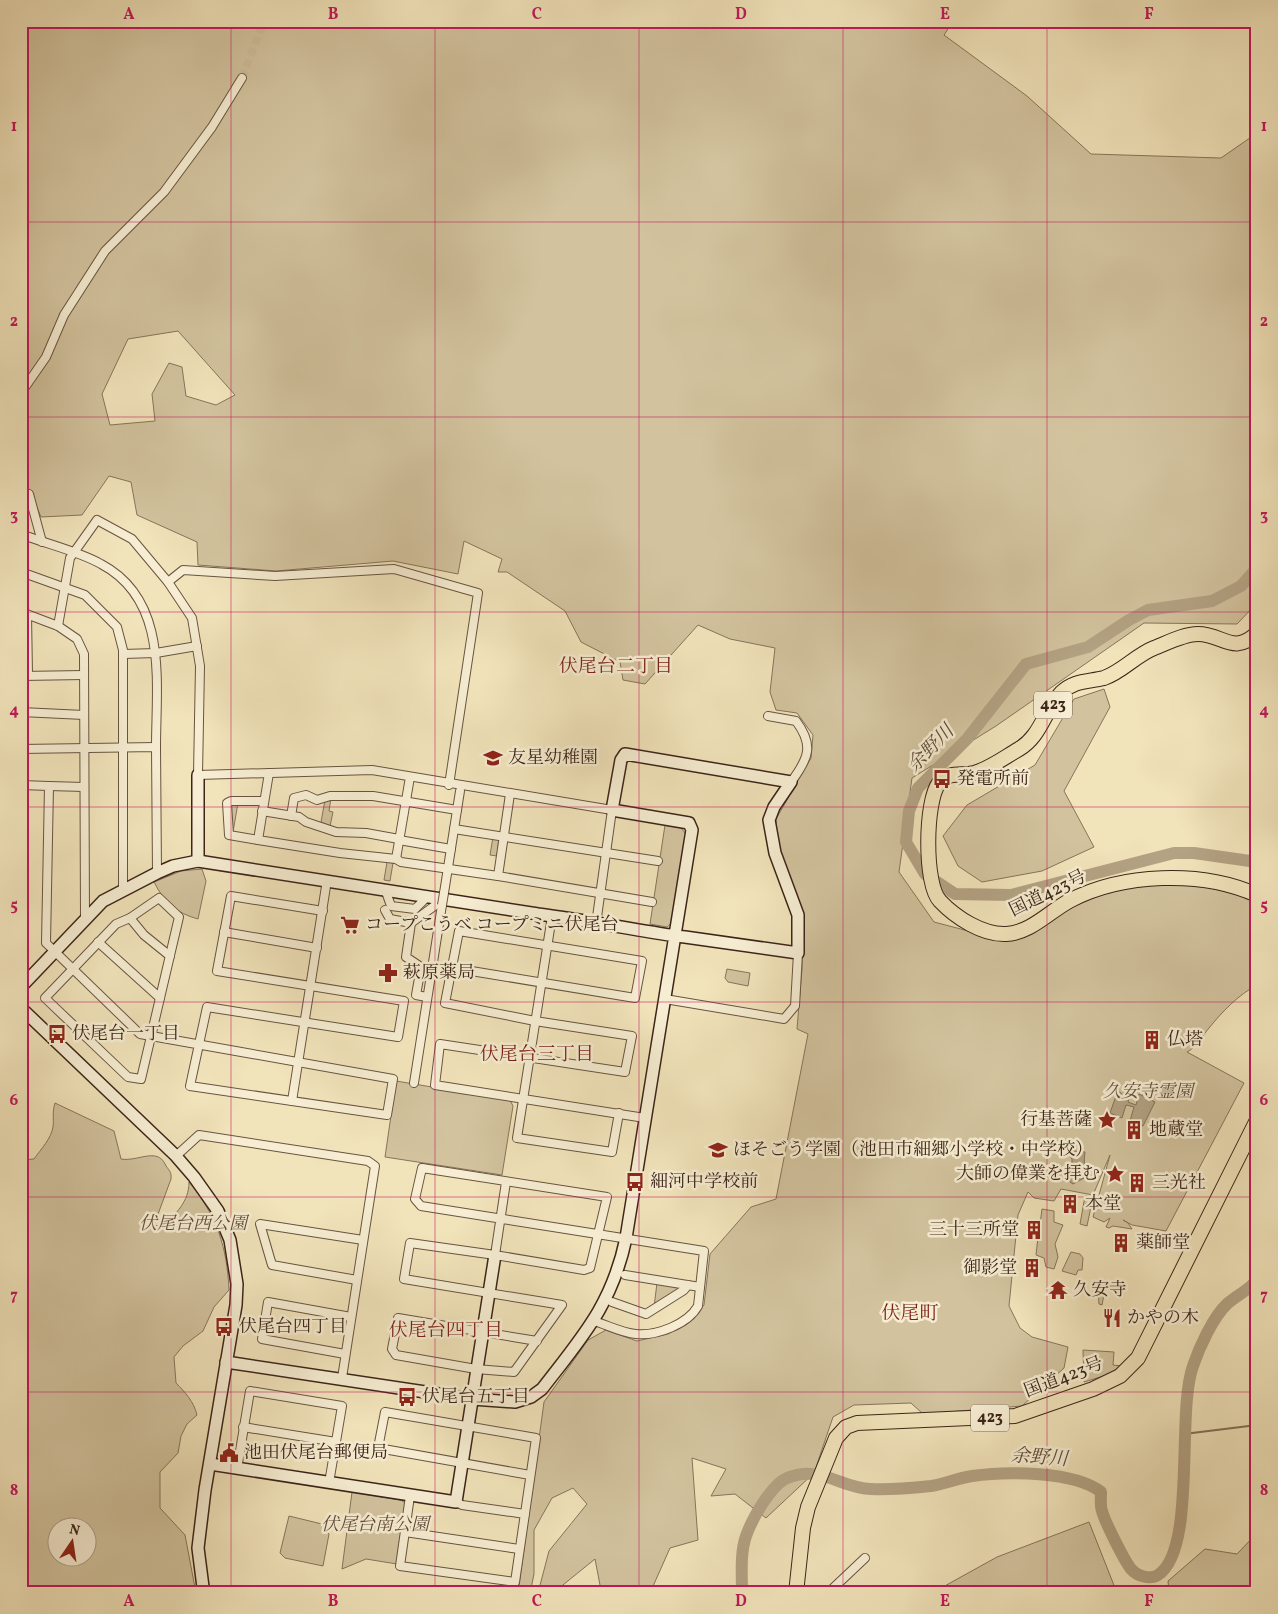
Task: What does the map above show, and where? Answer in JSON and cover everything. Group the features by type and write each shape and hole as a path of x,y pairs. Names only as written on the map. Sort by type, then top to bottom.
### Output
{"highway":[{"name":"国道423号","path":"1257,633 1249,640 1235,644 1206,635 1190,635 1152,648 1104,678 1081,681 1067,688 1060,694 1028,744 978,772 948,775 937,786 932,804 928,836 935,895 944,905 978,928 1008,934 1031,926 1069,901 1124,882 1170,878 1220,883 1257,895"},
{"name":"国道423号","path":"796,1593 804,1522 836,1438 846,1427 856,1423 1015,1416 1093,1390 1120,1376 1130,1368 1138,1358 1153,1329 1257,1120"}],"street":[{"path":"21,393 46,357 64,315 105,251 164,192 212,127 242,78"},
{"path":"21,492 29,494 42,542"},
{"path":"58,626 70,558 96,520 132,539 168,582 192,618 200,666 198,861"},
{"path":"21,534 101,564 130,587 148,616 156,653 157,873"},
{"path":"168,582 183,570 275,576 394,569 478,593 449,785"},
{"path":"21,572 85,595 117,627 123,654 123,891"},
{"path":"84,675 25,675 24,613 58,626 77,639 84,654 85,920"},
{"path":"123,654 156,653 197,646"},
{"path":"21,712 84,715"},
{"path":"665,999 784,1019 795,1006 798,915 775,853 769,820 774,807 807,757 807,736 796,721 768,716"},
{"path":"21,749 156,747"},
{"path":"597,917 612,810 621,760 625,754 791,782"},
{"path":"198,775 372,770 449,785 689,823 692,830 620,1267 614,1284 594,1321 542,1389 531,1397 515,1402 472,1399 226,1362"},
{"path":"258,840 269,773"},
{"path":"396,859 410,777"},
{"path":"21,785 84,787"},
{"path":"49,786 46,943 140,1034 198,1046 392,1080 387,1115 190,1086 198,1046 206,1007 398,1037 404,1001 217,971 231,896 323,911"},
{"path":"427,997 416,995 421,967 406,957 411,923 444,893 460,791"},
{"path":"498,876 510,794"},
{"path":"291,816 296,796 306,795 318,800 330,796 373,796 457,810"},
{"path":"264,802 231,800 227,803 229,835 340,853 396,859 447,870 498,876 652,902"},
{"path":"262,812 291,816 336,832 366,833 451,849"},
{"path":"454,829 658,861"},
{"path":"21,987 103,902 173,866 198,861 327,880 385,890 436,902 552,916 798,953"},
{"path":"292,1101 327,880"},
{"path":"159,898 179,917 141,1079 128,1077 45,998 98,942 116,924 130,918 159,898"},
{"path":"414,1083 427,997 436,902"},
{"path":"385,910 390,919 411,923"},
{"path":"552,916 517,1138 612,1152 619,1113"},
{"path":"130,918 144,935 170,956"},
{"path":"453,968 635,998 642,961 459,931 445,1003 535,1021 632,1036 625,1072 440,1044 435,1085 645,1118"},
{"path":"224,932 316,948"},
{"path":"98,942 160,998"},
{"path":"21,1008 176,1156 218,1211 230,1240 237,1284 236,1305 198,1548 203,1587 207,1593"},
{"path":"176,1156 199,1135 368,1161 375,1166 342,1378"},
{"path":"537,1341 398,1318 392,1349 396,1355 476,1369 514,1372 537,1341 562,1305 404,1279 410,1243 584,1270 590,1268 599,1234 607,1197 422,1168 416,1199 421,1206 500,1219 599,1234 626,1238 704,1251 698,1306 695,1311 668,1329 636,1334 594,1321"},
{"path":"456,1502 506,1182"},
{"path":"357,1280 272,1265 260,1224 363,1240"},
{"path":"626,1275 700,1287"},
{"path":"612,1302 646,1314 684,1290 688,1285"},
{"path":"345,1354 262,1339 263,1330 268,1302 351,1317"},
{"path":"237,1468 250,1391 342,1406 329,1483"},
{"path":"410,1496 400,1566 515,1582 536,1438 385,1412 378,1448 530,1475"},
{"path":"243,1427 336,1442"},
{"path":"210,1464 525,1514"},
{"path":"405,1532 519,1549"},
{"path":"828,1593 865,1558"}],"green space":[{"name":"久安寺霊園","path":"21,21 953,21 944,35 1027,96 1091,154 1221,158 1257,133 1257,603 1237,624 1144,623 996,726 912,778 899,872 934,922 999,939 1103,894 1123,888 1170,884 1203,886 1257,900 1257,985 1231,1004 1197,1044 1187,1052 1244,1083 1166,1231 1132,1225 1123,1220 1132,1229 1113,1226 1109,1228 1106,1227 1110,1218 1104,1222 1093,1217 1110,1155 1093,1195 1061,1189 1054,1201 1034,1198 1028,1192 1018,1215 1009,1306 1020,1328 1032,1337 1068,1347 1064,1368 1022,1406 923,1414 911,1403 854,1405 833,1417 814,1473 766,1518 735,1494 711,1496 726,1469 692,1458 698,1540 670,1548 650,1593 592,1593 600,1585 595,1559 553,1593 538,1593 549,1551 587,1504 573,1488 552,1498 534,1530 534,1574 530,1593 518,1593 544,1402 588,1340 606,1330 637,1341 668,1334 687,1324 704,1305 710,1254 751,1207 776,1199 808,1034 797,1029 802,969 803,911 778,849 776,819 811,758 813,735 797,713 776,710 770,692 775,648 730,639 698,625 645,684 623,680 620,662 581,642 565,611 507,572 498,572 502,559 464,541 458,574 393,561 276,571 198,565 197,542 137,515 131,482 109,476 82,515 41,517 28,487 21,485","holes":["178,331 235,395 216,405 186,396 182,367 169,363 152,394 155,421 110,425 102,394 128,339"]},
{"path":"1104,689 1110,707 1064,791 1094,847 1042,871 982,882 958,866 943,836 967,805 1035,765 1074,699"},
{"path":"331,798 329,811 333,812 330,826 321,822 325,800"},
{"path":"238,803 233,832 231,831 230,806"},
{"path":"665,825 681,828 686,834 672,923 667,927 650,924"},
{"path":"493,837 499,838 497,856 490,855"},
{"path":"387,862 393,863 390,881 384,880"},
{"path":"202,869 206,881 198,919 183,914 172,906 154,882 181,871"},
{"path":"727,969 750,973 748,986 728,982 725,978"},
{"path":"396,1081 510,1100 513,1106 502,1175 385,1157"},
{"name":"伏尾台⻄公園","path":"55,1103 114,1131 121,1159 157,1156 161,1159 170,1172 171,1179 154,1225 163,1227 177,1212 187,1196 189,1182 207,1207 223,1246 229,1290 214,1307 203,1331 183,1346 174,1357 176,1383 186,1394 197,1415 187,1424 181,1436 178,1453 160,1472 160,1508 185,1535 196,1593 21,1593 21,1160 34,1159 48,1140 53,1127"},
{"path":"1085,1196 1093,1197 1087,1226 1080,1224"},
{"path":"1042,1209 1054,1211 1054,1222 1063,1225 1055,1244 1058,1257 1054,1269 1046,1267 1044,1258 1036,1255 1038,1237 1041,1234 1039,1232"},
{"path":"1071,1252 1080,1254 1083,1258 1082,1270 1078,1270 1076,1275 1062,1271"},
{"path":"657,1283 679,1286 680,1290 654,1307"},
{"path":"1098,1287 1105,1289 1102,1305 1099,1304"},
{"path":"1083,1350 1114,1352 1113,1365 1122,1366 1107,1375 1084,1382"},
{"name":"伏尾台南公園","path":"352,1492 401,1500 406,1504 397,1564 366,1559 342,1569"},
{"path":"289,1516 322,1524 329,1534 323,1566 285,1558 280,1553"},
{"path":"1089,1522 1117,1593 932,1593 997,1557"},
{"path":"1257,1533 1257,1591 1252,1593 1169,1593 1168,1581 1205,1549 1237,1554"}],"shaded area":[{"path":"1124,1087 1132,1090 1128,1102 1136,1105 1139,1094 1155,1102 1143,1126 1130,1121 1134,1107 1126,1105 1122,1118 1110,1113 1117,1093 1120,1092 1123,1096"},
{"path":"1074,1151 1085,1152 1085,1172 1084,1178 1073,1184 1070,1182 1070,1174 1063,1172 1072,1165 1072,1159 1068,1153"}],"waterway":[{"name":"余野川","path":"1257,568 1241,586 1212,601 1148,610 1088,647 1026,664 967,739 918,788 909,811 906,842 925,874 955,894 1011,895 1174,853 1194,853 1257,862"},
{"name":"余野川","path":"742,1593 744,1543 757,1512 781,1482 799,1474 820,1475 849,1485 871,1489 931,1486 972,1476 1002,1473 1039,1474 1075,1480 1101,1492 1101,1507 1104,1516 1131,1569 1137,1574 1144,1576 1158,1575 1170,1561 1178,1538 1182,1510 1188,1387 1193,1366 1207,1333 1222,1310 1257,1280"},
{"path":"1184,1434 1257,1425"}],"tunnel":[{"path":"242,78 264,21"}],"place":[{"name":"友星幼稚園","path":"493,758"},
{"name":"発電所前","path":"942,779"},
{"name":"コープこうべ コープミニ伏尾台","path":"350,925"},
{"name":"萩原薬局","path":"388,973"},
{"name":"伏尾台一丁目","path":"57,1034"},
{"name":"仏塔","path":"1152,1040"},
{"name":"行基菩薩","path":"1107,1120"},
{"name":"地蔵堂","path":"1134,1130"},
{"name":"ほそごう学園（池田市細郷小学校・中学校）","path":"718,1150"},
{"name":"大師の偉業を拝む","path":"1115,1174"},
{"name":"細河中学校前","path":"635,1182"},
{"name":"三光社","path":"1137,1183"},
{"name":"本堂","path":"1070,1204"},
{"name":"三十三所堂","path":"1034,1230"},
{"name":"薬師堂","path":"1121,1243"},
{"name":"御影堂","path":"1032,1268"},
{"name":"久安寺","path":"1058,1290"},
{"name":"かやの木","path":"1112,1318"},
{"name":"伏尾台四丁目","path":"224,1327"},
{"name":"伏尾台五丁目","path":"407,1397"},
{"name":"池田伏尾台郵便局","path":"229,1453"}],"district":[{"name":"伏尾台二丁目","path":"616,667"},
{"name":"伏尾台三丁目","path":"537,1055"},
{"name":"伏尾町","path":"910,1314"},
{"name":"伏尾台四丁目","path":"446,1331"}]}
